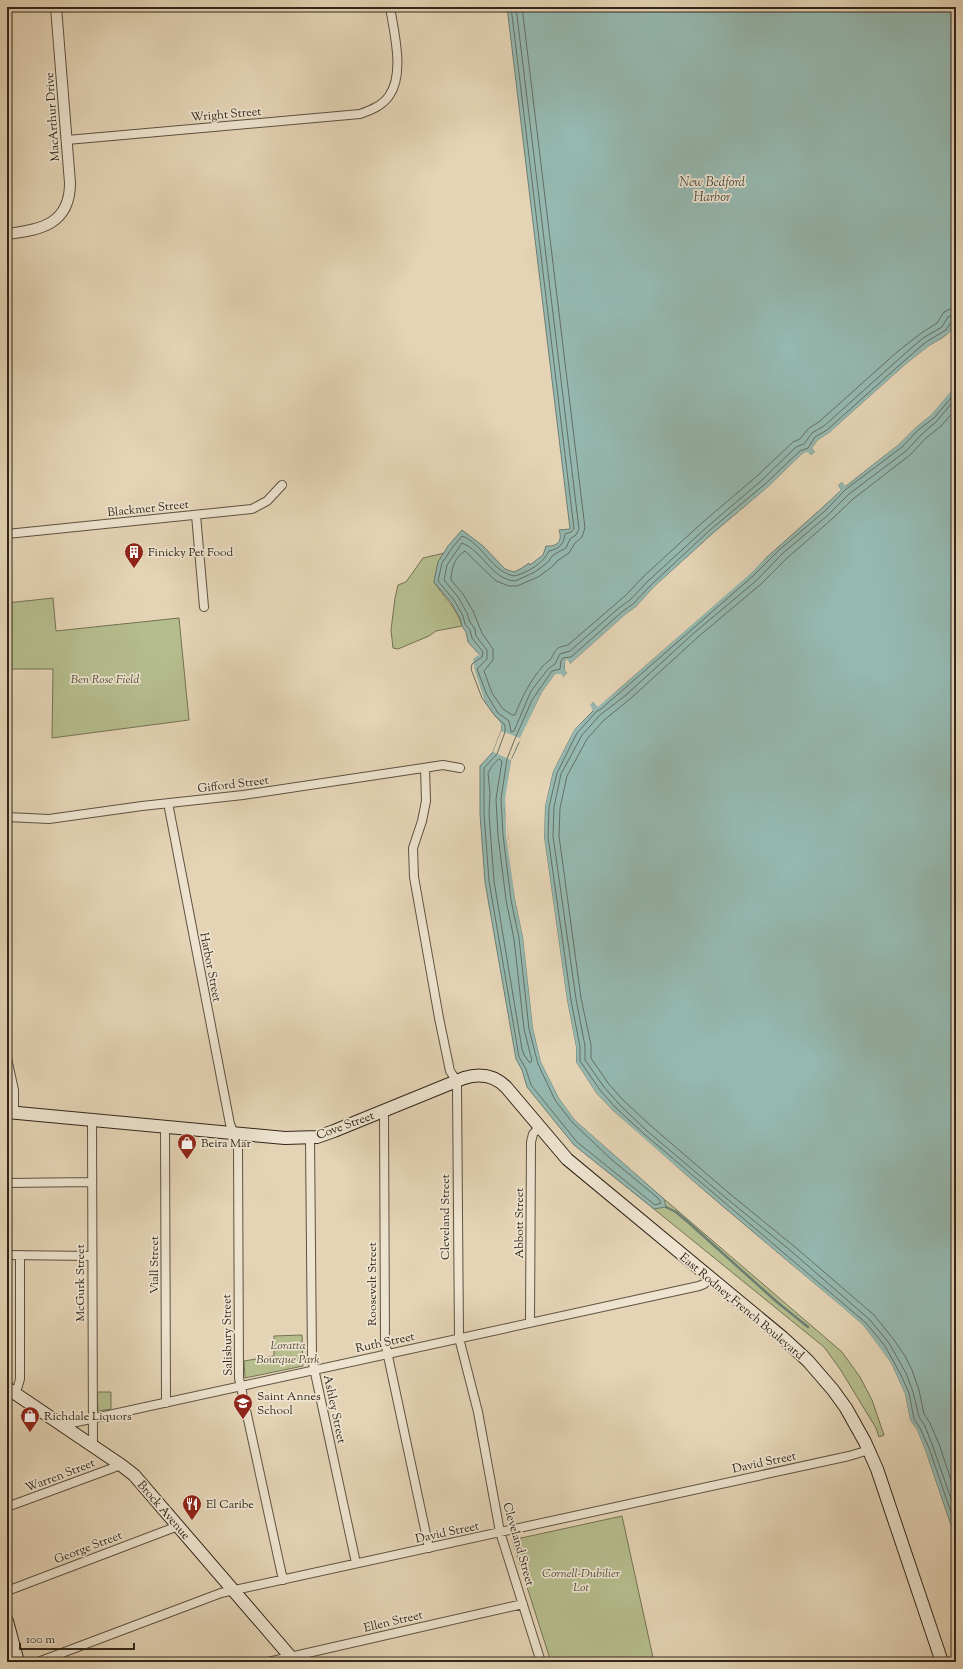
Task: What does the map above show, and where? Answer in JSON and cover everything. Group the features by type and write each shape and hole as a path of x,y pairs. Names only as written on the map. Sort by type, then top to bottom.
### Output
{"main road":[{"name":"Cove Street","path":"11,1112 234,1134 285,1138 310,1138 334,1131 456,1080 471,1076 486,1076 496,1079 506,1087"},
{"name":"East Rodney French Boulevard","path":"506,1087 567,1159 782,1337 816,1370 840,1399 869,1450 877,1469 942,1662"},
{"name":"Brock Avenue","path":"11,1390 93,1445 134,1475 292,1659"},
{"path":"7,1621 18,1662"}],"street":[{"name":"MacArthur Drive","path":"7,234 35,230 46,226 55,220 62,212 69,195 70,183 56,7"},
{"name":"Wright Street","path":"67,140 360,114 377,106 385,100 392,90 396,76 397,66 390,7"},
{"name":"Blackmer Street","path":"7,534 252,509 267,501 282,485"},
{"path":"196,515 204,607"},
{"name":"Gifford Street","path":"7,817 49,819 168,803 243,795 443,765 460,768"},
{"name":"Cleveland Street","path":"425,768 426,801 422,821 413,848 414,877 442,1033 450,1071 456,1080 459,1338 478,1412 500,1532 541,1662"},
{"name":"Harbor Street","path":"168,803 203,990 230,1124 234,1134"},
{"path":"7,1058 14,1090 11,1112"},
{"name":"Roosevelt Street","path":"384,1111 384,1338 429,1548"},
{"name":"McGurk Street","path":"92,1120 93,1445"},
{"name":"Viall Street","path":"165,1127 166,1403"},
{"name":"Abbott Street","path":"530,1323 531,1142 533,1134 540,1127"},
{"name":"Salisbury Street","path":"234,1134 238,1143 238,1358 241,1386 283,1580"},
{"name":"Ashley Street","path":"310,1138 312,1355 356,1563"},
{"path":"7,1183 92,1182"},
{"path":"7,1255 92,1256"},
{"path":"11,1390 18,1386 20,1379 20,1255"},
{"name":"Ruth Street","path":"63,1425 699,1286 704,1284 710,1278"},
{"name":"David Street","path":"38,1662 214,1596 234,1590 849,1456 869,1450"},
{"name":"Warren Street","path":"7,1508 121,1465"},
{"name":"George Street","path":"7,1591 178,1526"},
{"name":"Ellen Street","path":"268,1662 292,1659 523,1604"}],"green space":[{"path":"444,553 438,562 434,582 454,608 462,626 436,631 429,636 398,649 393,648 391,630 398,585 406,582 423,558"},
{"name":"Ben Rose Field","path":"53,598 56,631 179,618 189,720 52,738 53,669 8,669 7,603"},
{"path":"601,1166 635,1174 842,1352 860,1377 872,1400 884,1435 879,1437 876,1428 840,1369 824,1347"},
{"name":"Loratta Bourque Park","path":"302,1335 303,1366 245,1378 244,1361 274,1356 274,1336"},
{"path":"97,1392 111,1392 111,1409 98,1411"},
{"name":"Cornell-Dubilier Lot","path":"622,1516 654,1662 551,1662 512,1540"}],"water":[{"name":"New Bedford Harbor","path":"507,7 956,7 956,320 950,332 906,364 829,433 818,440 812,448 815,452 811,455 802,454 768,487 713,533 654,587 636,607 626,614 569,665 567,660 565,662 565,670 567,673 563,677 555,674 542,692 511,760 505,810 515,899 523,937 533,1028 541,1062 559,1098 575,1120 664,1199 666,1207 654,1209 574,1145 527,1087 522,1070 516,1059 485,882 480,814 480,766 493,752 501,731 501,725 492,719 468,662 479,654 468,642 466,632 451,602 434,582 438,562 448,546 462,530 483,546 505,569 514,572 529,563 530,565 543,555 546,546 556,544 560,540 559,530 570,529"},
{"path":"956,387 956,1540 925,1450 917,1430 910,1420 905,1394 891,1363 863,1325 640,1136 596,1093 576,1062 576,1047 567,1000 544,837 545,806 553,771 574,730 593,711 589,705 593,702 598,706 620,688 822,508 841,490 838,485 842,482 846,486 899,444 931,415 949,392"}],"pier":[{"path":"956,320 956,325 951,334 944,340 930,347 908,365 830,435 819,442 814,448 817,451 811,457 803,455 769,489 714,535 637,608 627,615 571,666 568,666 567,663 569,674 564,679 556,676 544,693 538,703 524,737 518,743 511,759 514,759 507,810 508,834 517,899 525,937 535,1027 543,1062 560,1096 576,1118 616,1155 663,1194 667,1201 575,1120 559,1098 541,1062 533,1028 523,937 515,899 506,835 505,799 511,760 493,752 501,731 520,738 542,692 555,674 561,674 563,677 567,673 565,670 565,662 567,659 570,664 626,614 636,607 654,587 768,487 802,454 807,452 811,455 815,452 812,448 818,440 829,433 906,364 950,332"},
{"path":"956,385 931,415 899,444 845,486 842,482 838,485 841,490 776,547 751,573 598,707 593,702 590,705 593,710 574,730 553,771 545,806 544,837 567,1000 576,1047 576,1062 596,1093 613,1111 720,1205 863,1325 891,1363 905,1394 910,1420 917,1430 925,1450 956,1542 930,1474 923,1450 915,1431 908,1421 903,1395 896,1377 880,1350 861,1326 639,1138 611,1112 595,1094 574,1063 574,1047 565,1001 542,837 543,806 551,771 572,729 590,710 588,704 593,700 598,704 619,686 821,506 839,489 836,486 837,484 842,480 846,483 898,443 914,425 929,414 948,390"},
{"path":"477,654 480,654 473,659 475,671 485,702 501,724 501,731 499,730 499,727 490,720 477,700 465,670 466,661"}],"waterway":[{"path":"666,1207 676,1212 777,1302 808,1327"}],"place":[{"name":"Finicky Pet Food","path":"134,569"},
{"name":"Beira Mar","path":"187,1160"},
{"name":"Saint Annes School","path":"243,1420"},
{"name":"Richdale Liquors","path":"30,1433"},
{"name":"El Caribe","path":"192,1521"}]}
